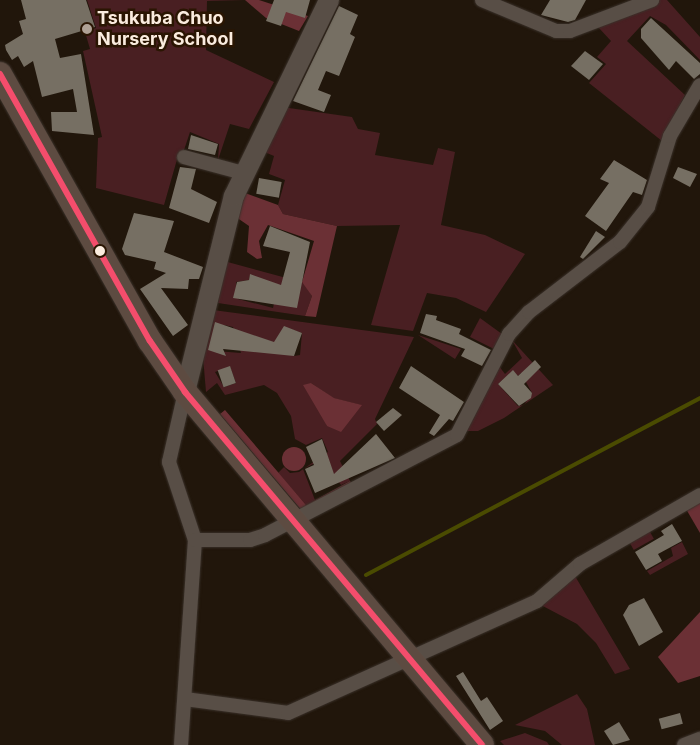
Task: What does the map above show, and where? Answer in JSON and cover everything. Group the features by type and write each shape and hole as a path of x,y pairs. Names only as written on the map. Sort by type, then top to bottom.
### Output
{"highway":[{"path":"0,74 146,334 185,392 482,745"}],"main road":[{"path":"185,392 221,237 243,173 329,0"}],"street":[{"path":"482,0 556,30 570,31 652,0"},
{"path":"194,540 250,540 295,521 457,435 509,334 529,312 620,242 648,207 670,136 700,85"},
{"path":"184,157 243,173"},
{"path":"181,745 194,540 169,462 185,392"},
{"path":"185,700 288,713 410,660 537,601 580,564 700,495"},
{"path":"684,745 700,739"}],"shaded area":[{"path":"87,0 245,0 207,1 206,50 274,82 249,129 230,124 218,160 219,144 190,132 182,156 178,156 164,205 96,188 98,138 102,137 83,51 90,49 85,32 96,28"},
{"path":"245,0 259,0 308,16 299,31 266,18"},
{"path":"660,0 667,0 700,37 700,60 666,25 650,16 627,41 685,95 662,141 589,83 606,64 597,57 611,41 598,27"},
{"path":"282,107 352,117 358,129 380,133 375,155 433,165 438,148 455,152 441,225 485,235 525,254 486,312 456,298 427,293 413,331 371,325 400,225 337,226 283,214 278,205 285,180 269,174 274,156 262,151"},
{"path":"245,193 278,205 283,214 337,226 316,317 305,316 312,296 302,282 314,241 268,225 259,241 262,258 257,259 247,252 249,226 236,217"},
{"path":"224,261 305,283 312,296 305,316 218,303","holes":["250,275 278,285 273,308 238,299 236,282 249,280"]},
{"path":"213,310 414,337 375,419 377,424 340,461 350,481 341,485 323,459 304,468 328,452 322,438 306,445 295,439 291,416 277,393 264,385 225,395 217,383 206,392 203,357","holes":["224,325 233,327 241,353 216,351","284,327 302,333 300,355 294,356","230,367 236,383 224,387 215,372","311,383 333,398 361,405 327,426"]},
{"path":"480,318 502,334 494,349 470,337"},
{"path":"418,335 461,349 455,359"},
{"path":"512,340 553,385 525,404 532,393 521,373 518,376 513,371 498,384 518,406 523,405 504,418 478,431 464,431 499,366 505,374 522,358"},
{"path":"311,383 334,398 362,405 341,432 327,426 303,385"},
{"path":"225,410 306,505 350,481 354,487 303,512 220,414"},
{"path":"294,447 299,448 305,454 305,464 299,470 294,471 289,470 283,464 282,459 283,454 289,448"},
{"path":"284,467 290,473 299,472 303,469 315,500 306,505 278,473"},
{"path":"700,501 700,533 686,509"},
{"path":"649,530 654,539 634,550 629,541"},
{"path":"682,542 688,554 650,575 647,571 673,556 671,548"},
{"path":"575,576 630,669 615,674 596,643 577,624 539,604"},
{"path":"700,612 700,676 678,683 658,657"},
{"path":"577,694 587,709 595,745 562,745 545,731 515,725"},
{"path":"525,733 547,742 549,745 504,745 500,741"}],"building":[{"path":"21,0 86,0 95,27 55,39 60,58 81,54 94,135 52,131 51,112 77,112 73,89 42,97 33,61 24,67 18,56 12,60 6,50 5,45 23,34 19,21 26,19"},
{"path":"274,0 310,0 305,18 286,12 281,26 266,21"},
{"path":"550,0 586,0 575,20 568,22 541,15"},
{"path":"339,6 358,15 350,34 355,37 339,76 326,71 318,90 331,95 324,112 293,101"},
{"path":"651,18 700,63 700,74 694,79 676,61 669,70 641,38 641,29"},
{"path":"585,51 603,64 589,80 571,66"},
{"path":"191,135 218,144 215,155 188,149"},
{"path":"614,160 647,180 642,195 633,192 606,231 585,216 609,183 600,179"},
{"path":"180,167 196,169 191,189 217,202 209,223 169,208"},
{"path":"678,167 697,174 690,187 673,178"},
{"path":"259,178 282,182 279,198 256,194"},
{"path":"134,213 174,221 164,252 203,267 199,279 189,279 188,289 161,288 188,325 173,336 140,289 166,273 154,269 156,262 125,255 122,249"},
{"path":"270,226 310,242 297,308 233,298 237,282 249,280 250,274 281,285 290,252 263,246"},
{"path":"596,231 605,237 583,259 580,257"},
{"path":"426,314 437,316 436,320 461,329 459,334 491,350 482,366 461,356 465,349 420,333"},
{"path":"215,322 274,342 284,326 302,333 294,356 223,349 226,356 208,350"},
{"path":"535,360 541,367 524,384 532,393 531,398 519,406 498,384 513,370 518,376"},
{"path":"230,366 236,383 224,387 218,370"},
{"path":"411,366 464,402 453,421 449,419 434,436 429,433 440,415 399,388"},
{"path":"393,408 402,415 384,431 376,422"},
{"path":"376,434 395,458 315,493 305,469 314,465 306,447 322,439 334,474"},
{"path":"672,524 682,541 658,554 662,561 646,570 635,552 664,535 661,531"},
{"path":"644,598 663,632 639,646 623,615 629,605"},
{"path":"463,672 481,701 487,697 503,721 490,730 456,676"},
{"path":"680,713 683,724 662,729 659,719"},
{"path":"619,722 630,740 613,745 604,731"}],"waterway":[{"path":"366,575 700,398"}],"transit line":[{"path":"0,74 150,341 185,392 482,745"}],"place":[{"name":"Tsukuba Chuo Nursery School","path":"87,29"}]}
